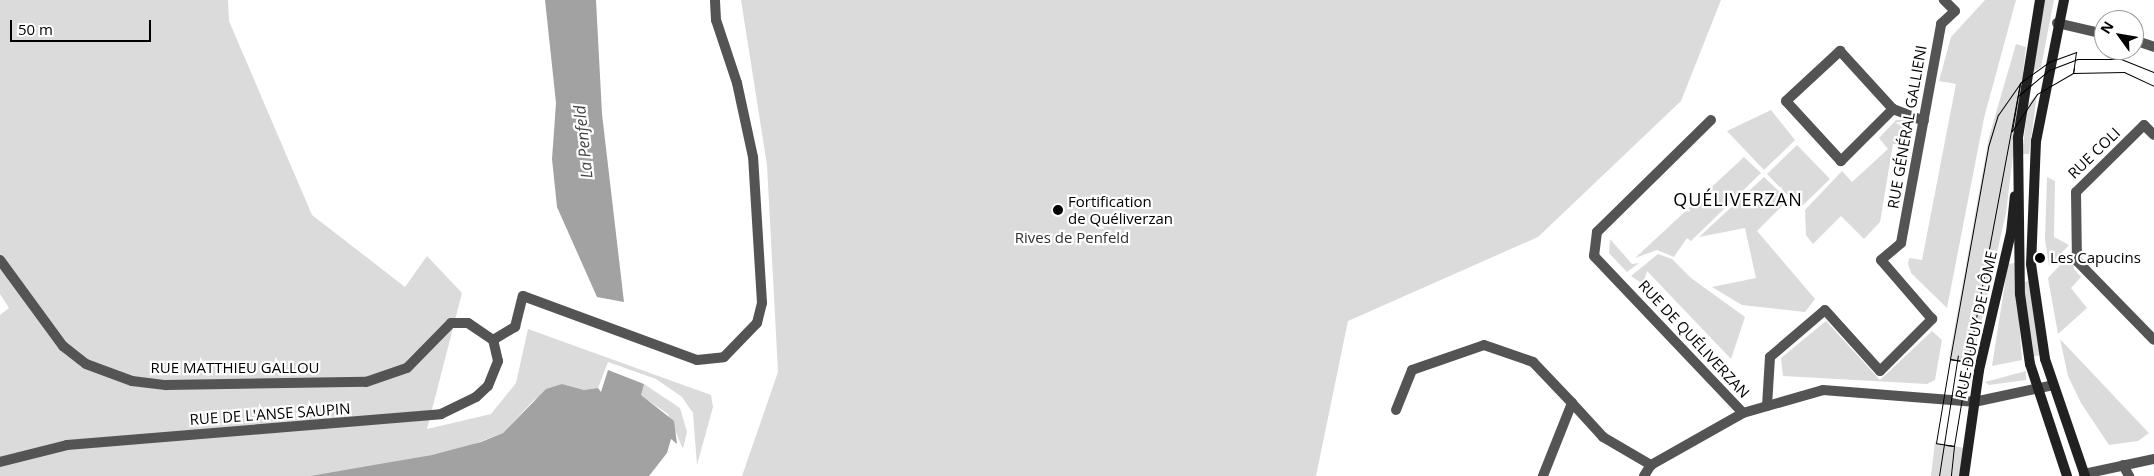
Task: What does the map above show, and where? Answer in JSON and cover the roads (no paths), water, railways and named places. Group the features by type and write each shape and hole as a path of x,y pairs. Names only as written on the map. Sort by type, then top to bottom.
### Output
{"main road":[{"path":"2040,0 2021,119 2016,180 2023,326 2037,389 2067,476"},
{"path":"2064,0 2057,23 2036,141 2030,231 2037,313 2053,385 2085,475"},
{"name":"RUE DUPUY DE LÔME","path":"1964,476 1974,402 2011,233 2016,180"}],"street":[{"path":"493,340 515,327 523,296 697,360 724,357 749,335 762,303 753,157 737,83 716,20 715,0"},
{"name":"RUE GÉNÉRAL GALLIENI","path":"1767,406 1770,357 1825,310 1880,371 1932,319 1881,260 1901,243 1942,24 1955,11 1944,0"},
{"path":"2057,23 2094,32"},
{"path":"1893,109 1841,161 1786,101 1840,51 1893,109 1924,121"},
{"name":"RUE DE QUÉLIVERZAN","path":"1712,120 1597,232 1594,256 1743,413 1823,390 1974,402 2053,385"},
{"name":"RUE COLI","path":"2154,135 2144,125 2076,192 2077,261 2154,340"},
{"name":"RUE MATTHIEU GALLOU","path":"0,260 63,346 86,364 132,381 166,385 366,382 407,368 451,323 468,323 493,340"},
{"name":"RUE DE L'ANSE SAUPIN","path":"0,462 67,445 441,414 476,398 488,386 498,361 493,340"},
{"path":"1396,410 1412,370 1484,345 1533,362 1603,437 1651,465"},
{"path":"1543,476 1572,403"},
{"path":"1644,476 1651,465 1743,413"},
{"path":"2085,475 2154,459"},
{"path":"2123,465 2129,476"}],"water":[{"name":"La Penfeld","path":"545,0 596,0 602,114 624,302 597,297 557,207 552,159 556,103"},
{"path":"608,370 644,384 641,395 674,421 677,444 671,439 667,453 649,476 310,476 432,455 481,442 503,433 546,389 562,384 584,390 598,388 601,392"}],"tram line":[{"path":"2076,52 2073,73 2037,94 2012,131 2020,83 2049,62 2076,52"},
{"path":"2018,96 2049,70 2077,59 2121,59 2154,72"},
{"path":"2074,68 2073,73 2124,72 2154,86"},
{"path":"2020,83 1968,362 1950,359 1988,147 1998,115 2020,83"},
{"path":"1939,476 1958,355"},
{"path":"1950,359 1968,362 1954,446 1936,443 1950,359"},
{"path":"1946,445 1954,446 1951,476"}],"place":[{"name":"Fortification de Quéliverzan","path":"1058,210"},
{"name":"Les Capucins","path":"2040,258"}],"district":[{"name":"QUÉLIVERZAN","path":"1738,199"}],"park label":[{"name":"Rives de Penfeld","path":"1072,238"}]}
